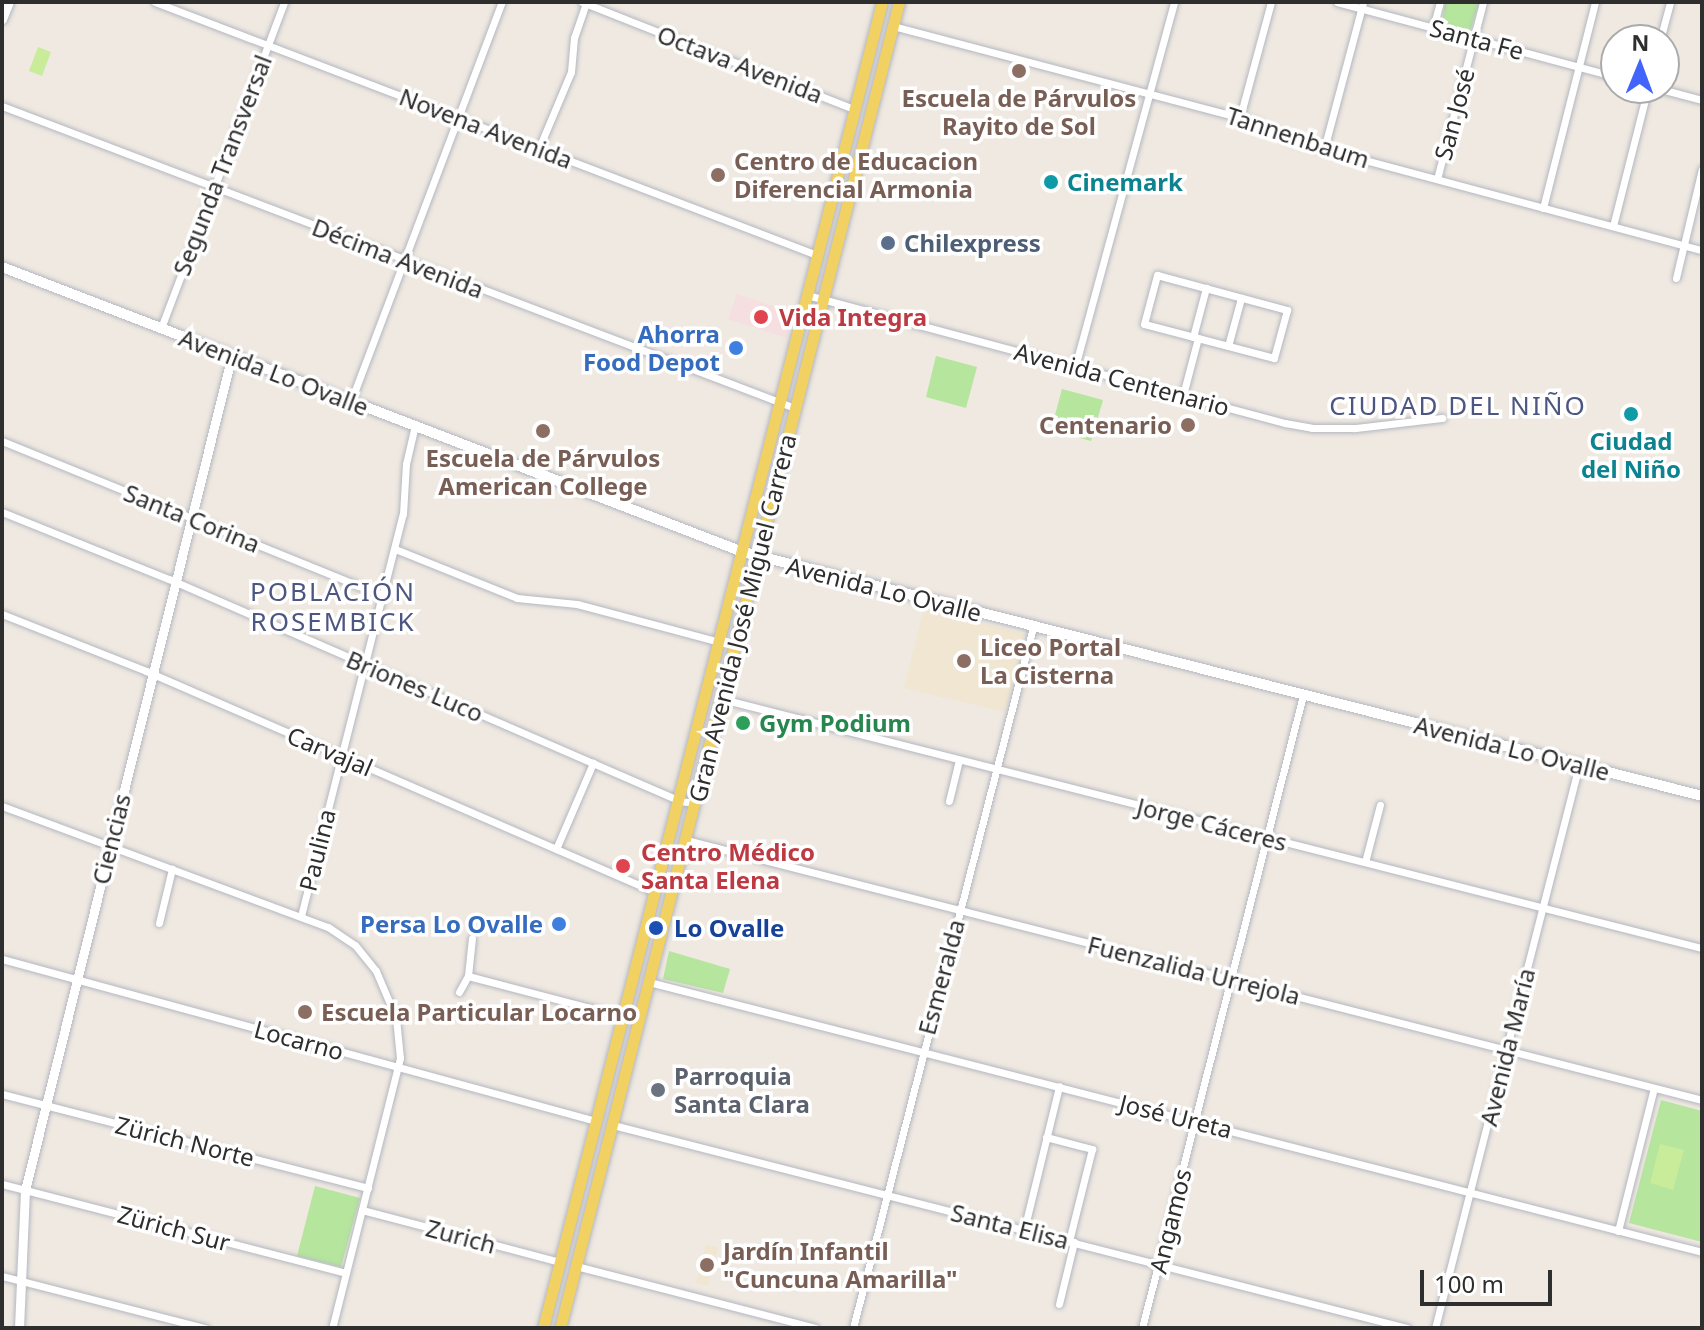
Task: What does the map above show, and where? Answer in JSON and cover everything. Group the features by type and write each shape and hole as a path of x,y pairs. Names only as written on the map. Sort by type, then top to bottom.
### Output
{"main road":[{"name":"Gran Avenida José Miguel Carrera","path":"543,1328 882,2"},
{"name":"Gran Avenida José Miguel Carrera","path":"560,1328 899,2"},
{"name":"Avenida Lo Ovalle","path":"2,267 743,552 1702,796"},
{"path":"710,680 713,690 722,699"},
{"path":"595,1127 613,1125"}],"street":[{"path":"2,19 9,2"},
{"name":"Novena Avenida","path":"155,2 817,255"},
{"name":"Segunda Transversal","path":"161,328 284,2"},
{"path":"351,401 502,2"},
{"path":"1075,367 1174,2"},
{"path":"1240,117 1271,2"},
{"name":"Santa Fe","path":"1337,2 1362,5 1433,28 1600,73"},
{"path":"1433,28 1440,2"},
{"name":"San José","path":"1437,179 1483,2"},
{"path":"1543,208 1595,2"},
{"path":"1664,24 1670,2"},
{"path":"539,148 571,72 574,38 584,3"},
{"name":"Octava Avenida","path":"584,3 854,109"},
{"path":"1324,149 1362,5"},
{"name":"Tannenbaum","path":"893,26 1240,117 1261,123 1288,139 1702,250"},
{"path":"1680,94 1702,100"},
{"path":"1613,226 1644,104"},
{"name":"Décima Avenida","path":"2,106 795,408"},
{"path":"1676,278 1702,169"},
{"path":"1157,275 1241,298 1287,310 1274,358 1144,324 1157,275"},
{"path":"1183,395 1206,288"},
{"name":"Avenida Centenario","path":"807,295 1312,428 1390,426 1442,418"},
{"path":"1228,346 1241,298"},
{"name":"Ciencias","path":"19,1328 25,1190 189,517 232,355"},
{"name":"Paulina","path":"332,1328 399,1066 396,1018 376,971 347,938 301,916 405,508 406,464 415,426"},
{"name":"Santa Corina","path":"2,441 382,595"},
{"name":"Briones Luco","path":"2,512 174,581 680,801 695,803"},
{"path":"395,549 517,598 577,604 720,642"},
{"name":"Carvajal","path":"2,614 151,673 656,892"},
{"name":"Esmeralda","path":"853,1328 1033,627"},
{"name":"Angamos","path":"1142,1328 1303,695"},
{"name":"Jorge Cáceres","path":"722,699 1702,948"},
{"path":"949,801 959,760"},
{"path":"556,849 593,763"},
{"name":"Avenida María","path":"1435,1328 1579,765"},
{"path":"1365,862 1380,805"},
{"path":"2,806 301,916"},
{"name":"Fuenzalida Urrejola","path":"686,840 1702,1100"},
{"path":"159,923 172,869"},
{"path":"459,992 468,976 472,938"},
{"name":"Locarno","path":"2,959 399,1066 595,1127"},
{"path":"468,976 639,1021"},
{"name":"José Ureta","path":"649,982 1702,1252"},
{"path":"1024,1230 1059,1086"},
{"path":"1618,1231 1654,1088"},
{"name":"Zürich Norte","path":"2,1094 368,1188"},
{"name":"Santa Elisa","path":"613,1125 1407,1328"},
{"path":"1046,1137 1092,1149 1059,1304"},
{"name":"Zürich Sur","path":"2,1184 346,1273"},
{"name":"Zurich","path":"362,1210 560,1262"},
{"path":"576,1266 815,1328"},
{"path":"2,1276 205,1328"}],"shaded area":[{"name":"Vida Integra","path":"737,294 794,313 787,338 728,319"},
{"name":"Liceo Portal La Cisterna","path":"924,608 1025,634 1005,712 904,688"},
{"name":"Jardín Infantil \"Cuncuna Amarilla\"","path":"706,1244 718,1248 708,1286 696,1283"}],"green space":[{"path":"1445,2 1479,2 1471,29 1466,31 1442,24"},
{"path":"38,47 51,52 42,76 29,71"},
{"path":"936,356 977,367 966,408 926,397"},
{"path":"1062,389 1103,400 1091,441 1051,430"},
{"path":"669,951 730,969 723,993 663,979"},
{"path":"1661,1100 1702,1111 1702,1242 1629,1223"},
{"path":"1660,1144 1684,1150 1673,1190 1650,1183"},
{"path":"315,1186 360,1198 341,1267 297,1256"}],"place":[{"name":"Escuela de Párvulos Rayito de Sol","path":"1019,71"},
{"name":"Centro de Educacion Diferencial Armonia","path":"718,175"},
{"name":"Cinemark","path":"1051,182"},
{"name":"Chilexpress","path":"888,243"},
{"name":"Vida Integra","path":"761,317"},
{"name":"Ahorra Food Depot","path":"736,348"},
{"name":"Ciudad del Niño","path":"1631,414"},
{"name":"Centenario","path":"1188,425"},
{"name":"Escuela de Párvulos American College","path":"543,431"},
{"name":"Liceo Portal La Cisterna","path":"964,661"},
{"name":"Gym Podium","path":"743,723"},
{"name":"Centro Médico Santa Elena","path":"623,866"},
{"name":"Persa Lo Ovalle","path":"559,924"},
{"name":"Lo Ovalle","path":"656,928"},
{"name":"Escuela Particular Locarno","path":"305,1012"},
{"name":"Parroquia Santa Clara","path":"658,1090"},
{"name":"Jardín Infantil \"Cuncuna Amarilla\"","path":"707,1265"}],"district":[{"name":"CIUDAD DEL NIÑO","path":"1458,406"},
{"name":"POBLACIÓN ROSEMBICK","path":"333,607"}]}
